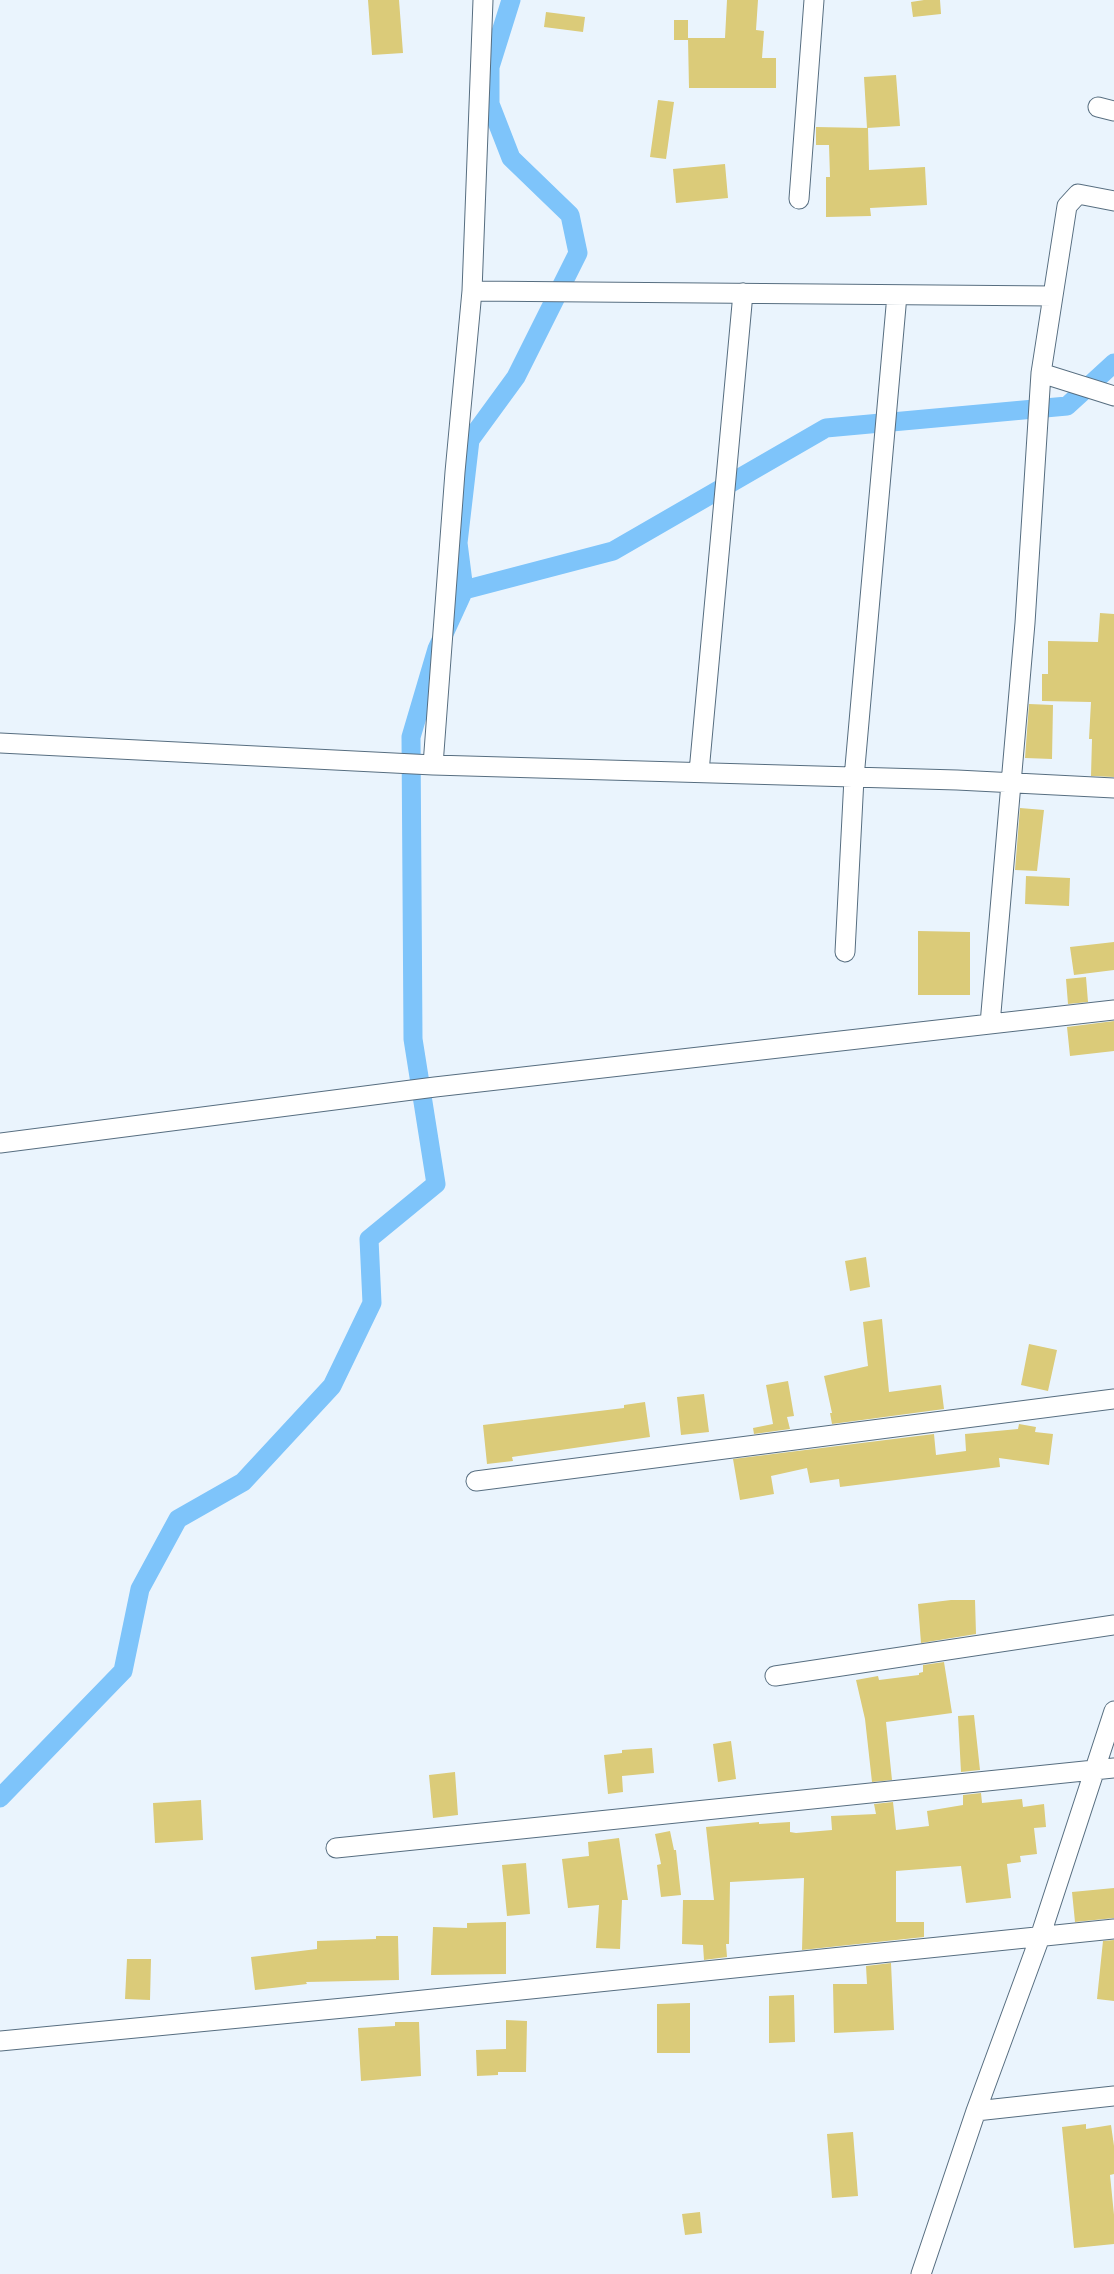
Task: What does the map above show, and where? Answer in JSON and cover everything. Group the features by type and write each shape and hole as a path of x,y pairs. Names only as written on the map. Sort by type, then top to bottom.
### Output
{"street":[{"path":"433,765 455,472 472,292 483,0"},
{"path":"799,198 814,0"},
{"path":"990,1024 1024,623 1040,373 1067,206 1078,194 1114,201"},
{"path":"472,292 1053,296"},
{"path":"699,772 743,293"},
{"path":"845,952 854,778 897,295"},
{"path":"1040,373 1114,396"},
{"path":"0,743 433,765 699,772 1114,788"},
{"path":"0,1143 435,1086 1114,1010"},
{"path":"476,1481 1114,1399"},
{"path":"775,1676 1114,1625"},
{"path":"921,2274 976,2111 1040,1937 1114,1711"},
{"path":"336,1848 1114,1768"},
{"path":"0,2041 1114,1930"},
{"path":"976,2111 1114,2096"}],"building":[{"path":"368,0 399,0 403,53 372,55"},
{"path":"727,0 758,0 756,30 764,31 762,58 776,58 776,88 689,88 688,38 725,38"},
{"path":"940,0 941,14 913,17 911,2"},
{"path":"546,12 585,17 583,32 544,27"},
{"path":"674,20 688,20 688,40 674,40"},
{"path":"896,75 900,126 867,128 864,77"},
{"path":"658,100 674,102 666,159 650,157"},
{"path":"816,127 868,128 869,170 925,167 927,205 870,208 871,216 826,217 826,177 830,177 829,145 816,145"},
{"path":"725,164 728,198 676,203 673,169"},
{"path":"1100,613 1114,614 1114,777 1091,776 1092,739 1089,739 1091,702 1042,701 1042,674 1048,674 1048,641 1098,642"},
{"path":"1029,704 1053,705 1052,759 1025,758"},
{"path":"1020,808 1044,810 1037,871 1015,870"},
{"path":"1026,876 1070,878 1069,906 1025,904"},
{"path":"918,931 970,932 970,995 918,995"},
{"path":"1114,942 1114,970 1074,975 1070,947"},
{"path":"1086,977 1088,1002 1068,1004 1066,979"},
{"path":"1114,1021 1114,1051 1070,1056 1067,1027"},
{"path":"866,1257 870,1287 850,1291 845,1261"},
{"path":"882,1319 889,1392 941,1385 944,1409 832,1424 830,1413 832,1413 824,1376 868,1366 863,1322"},
{"path":"1029,1344 1057,1350 1048,1391 1021,1385"},
{"path":"788,1381 794,1416 787,1417 790,1429 754,1434 753,1428 773,1424 766,1385"},
{"path":"704,1394 709,1432 681,1435 677,1397"},
{"path":"645,1402 650,1437 512,1457 513,1461 487,1464 483,1425 624,1408 624,1405"},
{"path":"1019,1424 1036,1427 1035,1432 1053,1434 1049,1465 999,1458 1000,1467 840,1487 839,1479 810,1483 807,1468 771,1476 774,1494 740,1500 733,1459 934,1434 936,1455 966,1451 965,1434 1018,1429"},
{"path":"951,1600 975,1600 976,1634 921,1643 918,1604"},
{"path":"944,1662 952,1713 886,1722 892,1780 872,1782 865,1719 856,1680 878,1676 879,1680 919,1675 919,1673 923,1672 923,1665"},
{"path":"974,1715 980,1770 961,1772 958,1716"},
{"path":"731,1741 736,1779 718,1782 713,1744"},
{"path":"652,1748 654,1773 622,1776 623,1792 608,1794 604,1755 622,1753 622,1750"},
{"path":"455,1772 458,1815 433,1818 429,1775"},
{"path":"981,1793 982,1803 1022,1799 1023,1807 1044,1804 1046,1827 1034,1828 1037,1854 1020,1856 1021,1862 1007,1864 1011,1898 966,1903 961,1866 896,1871 896,1922 924,1922 924,1937 802,1950 804,1878 730,1882 729,1944 726,1944 727,1957 704,1960 703,1945 682,1944 683,1900 714,1900 706,1827 759,1822 759,1824 790,1822 790,1832 832,1830 831,1816 876,1814 874,1804 893,1802 896,1830 929,1826 927,1811 963,1805 963,1795"},
{"path":"201,1800 203,1840 155,1843 153,1803"},
{"path":"670,1831 674,1850 676,1850 681,1895 661,1897 657,1865 661,1864 655,1834"},
{"path":"619,1838 628,1900 622,1900 620,1949 596,1948 599,1905 568,1908 562,1859 589,1856 588,1842"},
{"path":"526,1863 530,1914 507,1916 502,1865"},
{"path":"1114,1888 1114,1918 1075,1922 1072,1892"},
{"path":"506,1922 506,1974 431,1975 433,1927 467,1928 467,1923"},
{"path":"376,1936 398,1936 399,1980 306,1982 307,1984 255,1990 251,1957 317,1949 317,1941 376,1939"},
{"path":"1114,1940 1114,2001 1097,1999 1103,1941"},
{"path":"127,1959 151,1959 150,2000 125,1999"},
{"path":"891,1963 894,2030 834,2033 833,1984 867,1984 866,1966"},
{"path":"794,1995 795,2042 769,2043 769,1996"},
{"path":"690,2003 690,2053 657,2053 657,2004"},
{"path":"506,2020 527,2021 526,2072 498,2072 498,2075 477,2076 476,2050 506,2049"},
{"path":"395,2022 419,2022 421,2076 361,2081 358,2028 395,2026"},
{"path":"1086,2124 1086,2129 1111,2125 1114,2146 1114,2174 1110,2175 1114,2215 1114,2244 1074,2248 1062,2127"},
{"path":"853,2132 858,2196 832,2198 827,2134"},
{"path":"700,2212 702,2233 685,2235 682,2214"}],"waterway":[{"path":"0,1798 123,1671 140,1589 178,1519 243,1482 332,1386 372,1303 369,1239 436,1184 413,1039 411,737 437,649 464,590 458,543 470,440 516,377 578,253 570,215 511,158 490,104 490,67 511,0"},
{"path":"464,590 613,551 826,428 1067,406 1114,363"}]}
